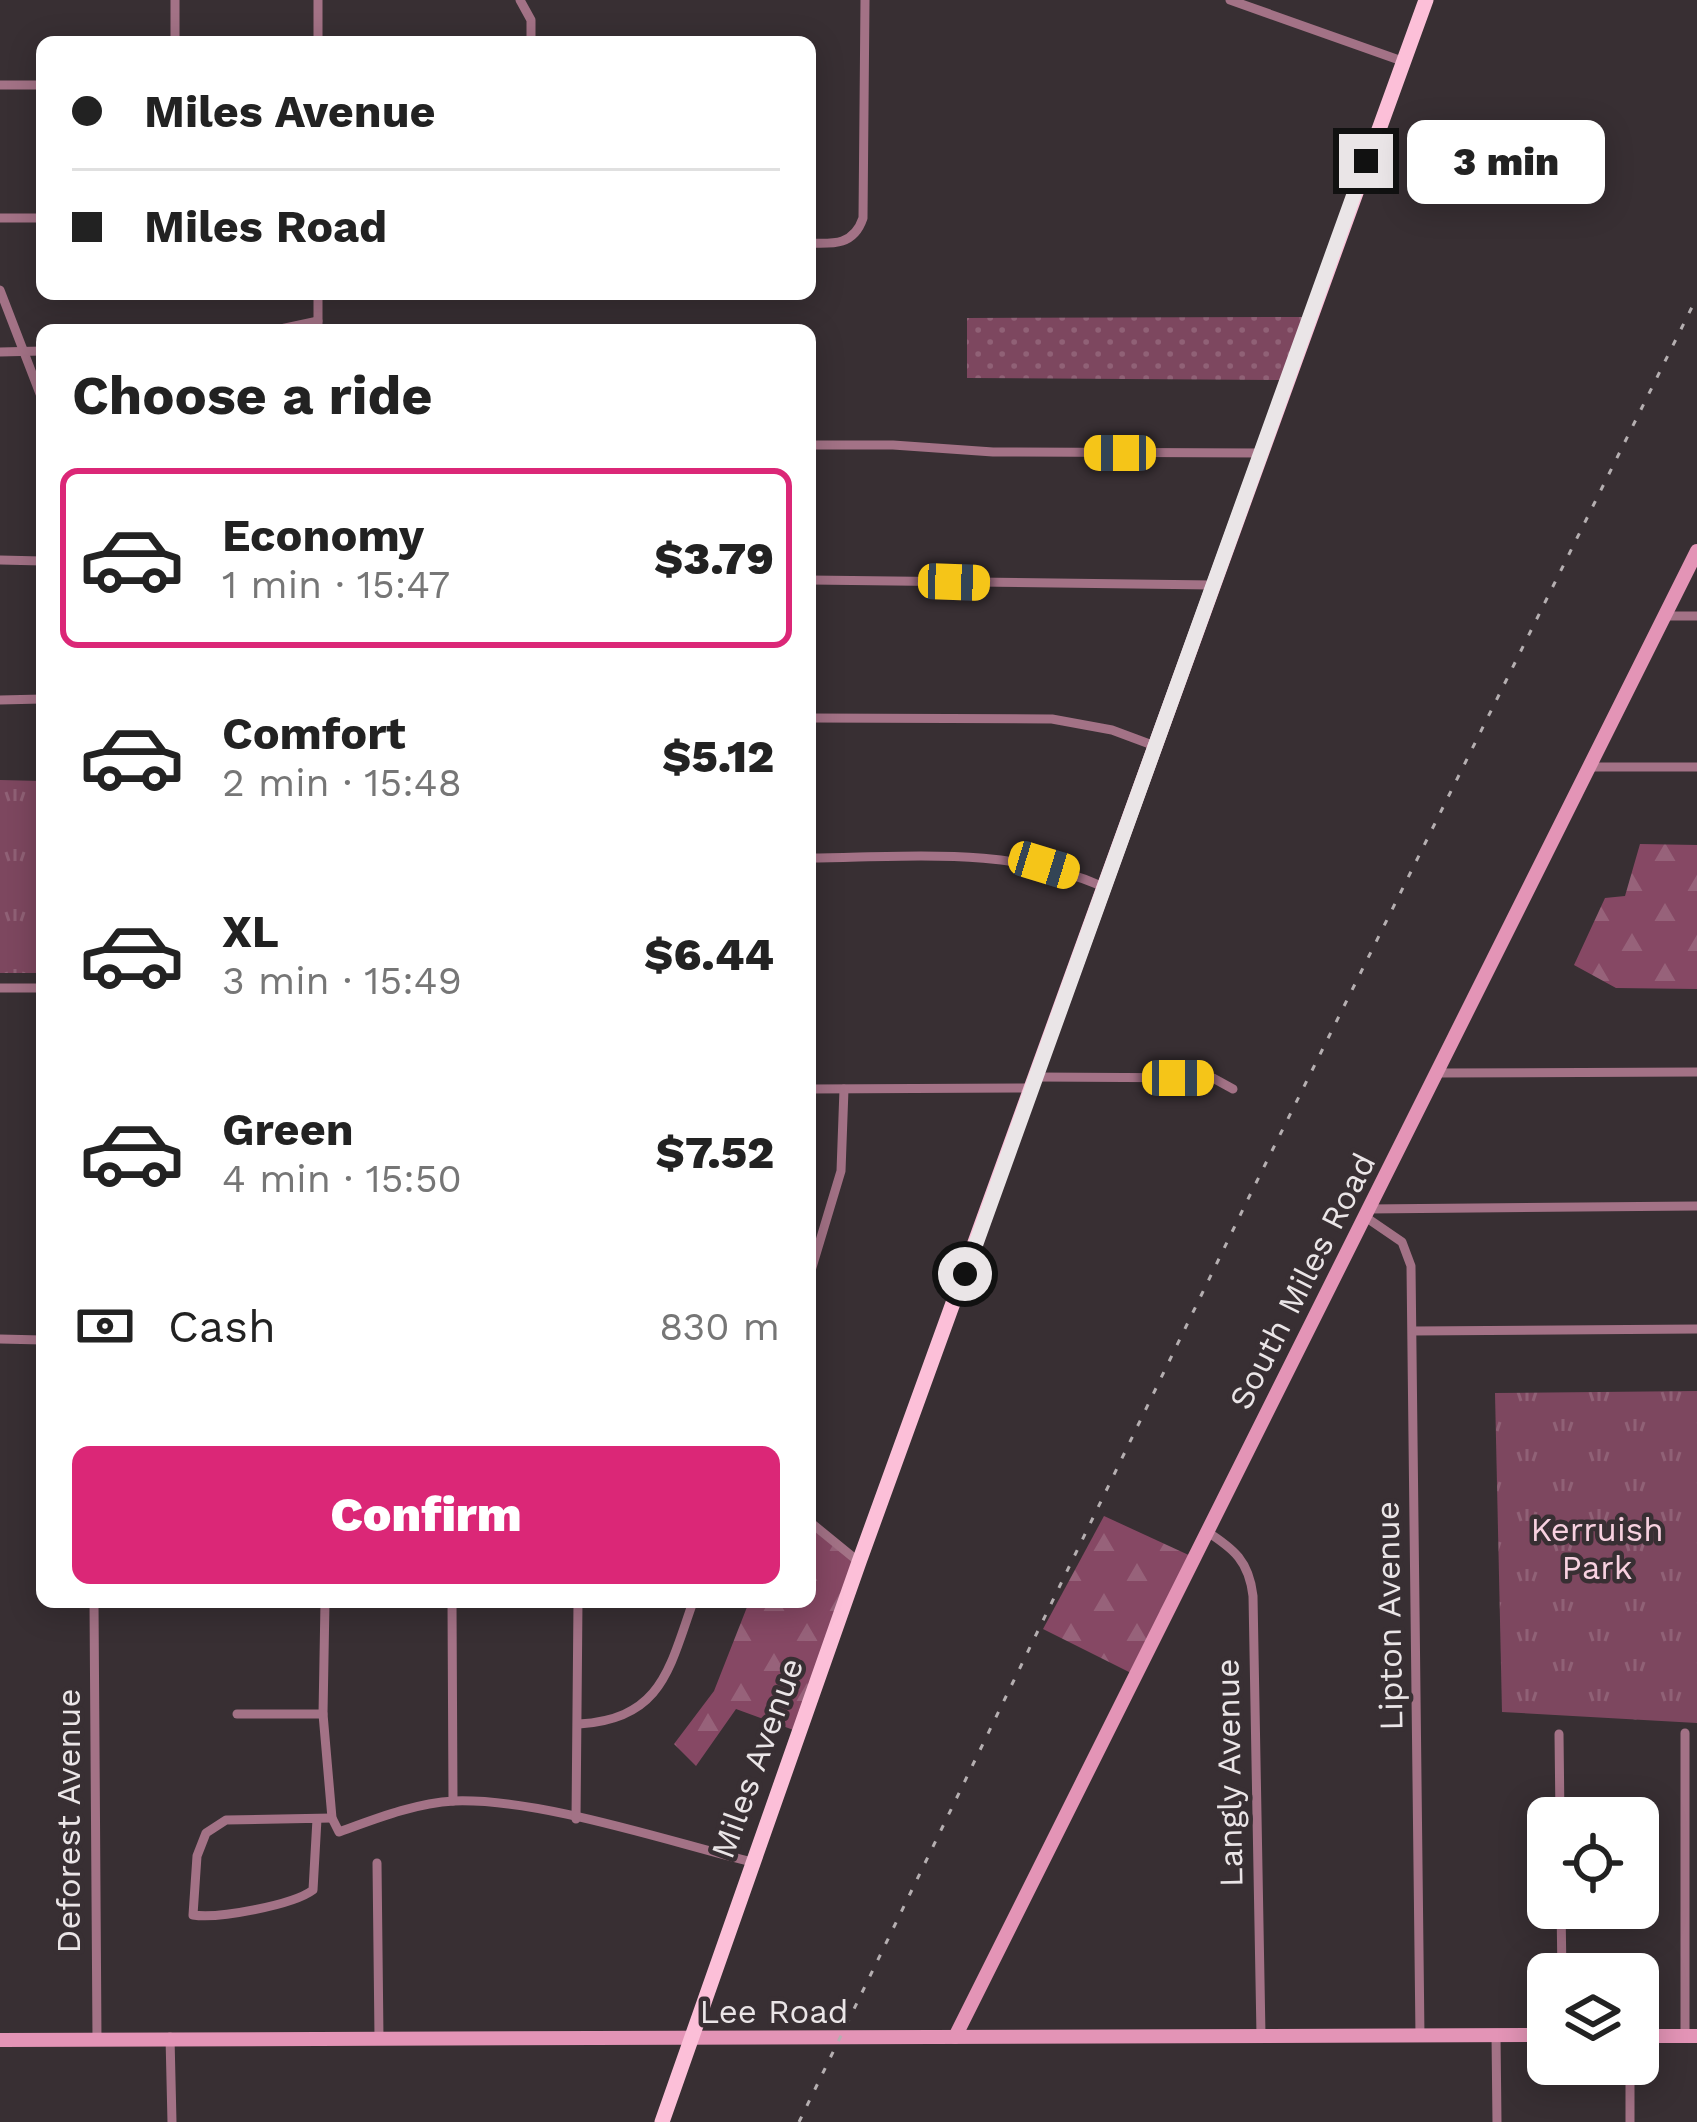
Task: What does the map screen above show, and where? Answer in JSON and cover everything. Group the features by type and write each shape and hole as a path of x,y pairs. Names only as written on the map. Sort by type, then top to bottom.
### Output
{"main road":[{"name":"Miles Avenue","path":"662,2122 1426,0"}],"street":[{"path":"175,0 175,36"},
{"path":"318,0 318,36"},
{"path":"520,0 531,20 531,36"},
{"path":"816,243 846,241 863,218 865,0"},
{"path":"1230,0 1402,62"},
{"path":"0,85 36,85"},
{"path":"0,218 36,218"},
{"path":"0,290 36,386"},
{"path":"0,352 36,351"},
{"path":"816,445 993,452 1261,453"},
{"name":"South Miles Road","path":"955,2037 1697,551"},
{"path":"0,560 36,561"},
{"path":"816,580 1215,585"},
{"path":"1665,616 1697,616"},
{"path":"0,700 36,700"},
{"path":"816,718 1052,718 1112,730 1158,747"},
{"path":"1588,767 1697,767"},
{"path":"816,858 986,857 1044,865 1104,887"},
{"path":"0,988 36,988"},
{"path":"1438,1073 1697,1072"},
{"path":"816,1089 1214,1078 1233,1089"},
{"path":"816,1254 841,1171 844,1089"},
{"path":"1366,1212 1697,1206"},
{"name":"Lipton Avenue","path":"1366,1212 1402,1242 1411,1266 1420,2037"},
{"path":"1413,1330 1697,1329"},
{"path":"0,1340 36,1340"},
{"path":"816,1527 860,1562"},
{"name":"Langly Avenue","path":"1206,1532 1237,1551 1251,1575 1261,2035"},
{"name":"Deforest Avenue","path":"94,1608 97,2039"},
{"path":"325,1608 323,1714 332,1818 339,1832 384,1815 453,1801 515,1805 752,1862"},
{"path":"452,1608 453,1801"},
{"path":"575,1819 578,1608"},
{"path":"579,1724 609,1722 648,1701 664,1682 691,1608"},
{"path":"236,1714 323,1714"},
{"path":"1659,2036 1691,2036 1685,1733"},
{"path":"1559,1734 1560,1797"},
{"path":"317,1819 313,1890 303,1897 193,1915 197,1856 206,1833 226,1820 332,1818"},
{"path":"377,1863 379,2038"},
{"path":"1496,2035 1496,2122"},
{"name":"Lee Road","path":"0,2040 1527,2035"},
{"path":"170,2037 172,2122"},
{"path":"1630,2085 1630,2122"}],"green space":[{"path":"1310,317 1287,380 967,378 967,318"},
{"path":"0,780 36,781 36,973 0,973"},
{"path":"1640,844 1697,845 1697,989 1616,988 1574,965 1605,898 1625,896"},
{"name":"Kerruish Park","path":"1697,1391 1697,1723 1502,1712 1495,1393"},
{"path":"1104,1516 1193,1557 1135,1675 1043,1629"},
{"path":"816,1527 859,1562 799,1732 736,1709 696,1766 674,1744 714,1691 747,1608 816,1608"}],"railway":[{"path":"799,2122 1250,1195 1697,297"}],"route":[{"path":"965,1274 1366,161"}]}
